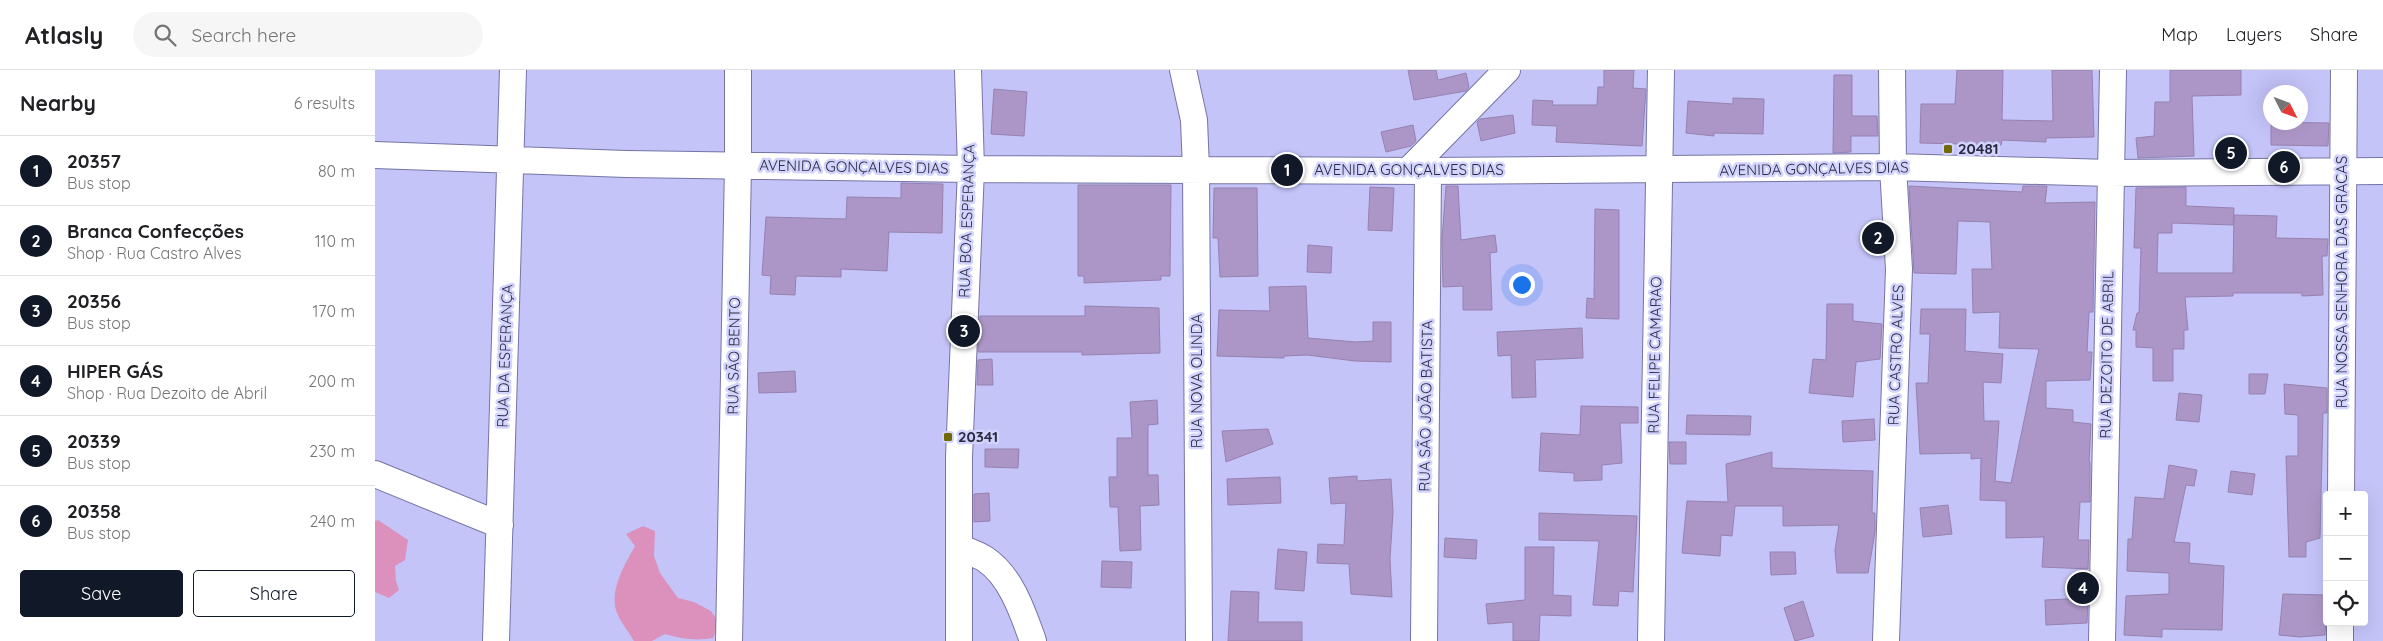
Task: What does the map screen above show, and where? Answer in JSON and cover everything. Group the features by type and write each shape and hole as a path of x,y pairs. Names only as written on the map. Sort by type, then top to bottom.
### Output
{"street":[{"name":"RUA DA ESPERANÇA","path":"496,641 513,70"},
{"name":"RUA SÃO BENTO","path":"729,641 738,70"},
{"name":"RUA BOA ESPERANÇA","path":"959,641 959,457 971,169 968,70"},
{"name":"RUA NOVA OLINDA","path":"1164,70 1194,120"},
{"name":"RUA NOVA OLINDA","path":"1183,70 1194,120 1196,169 1199,641"},
{"path":"1418,171 1507,70"},
{"name":"RUA FELIPE CAMARAO","path":"1651,641 1661,70"},
{"name":"RUA CASTRO ALVES","path":"1886,641 1899,269 1893,167 1892,70"},
{"name":"RUA DEZOITO DE ABRIL","path":"2102,641 2109,173 2113,70"},
{"name":"RUA NOSSA SENHORA DAS GRACAS","path":"2341,491 2343,70"},
{"name":"AVENIDA GONÇALVES DIAS","path":"375,155 511,161 971,169 1418,171 1893,167 2109,173 2383,171"},
{"name":"RUA SÃO JOÃO BATISTA","path":"1418,171 1424,641"},
{"path":"375,474 500,525"},
{"path":"960,548 984,558 995,567 1021,608 1033,641"},
{"path":"2340,626 2340,641"}],"shaded area":[{"path":"378,520 408,540 405,560 395,566 399,590 389,598 375,592 375,521"},
{"path":"643,526 655,531 654,556 660,573 678,598 694,602 711,611 719,623 713,638 689,639 665,634 652,641 634,641 624,626 617,614 615,594 619,577 635,546 626,534"}],"building":[{"path":"1408,70 1436,70 1438,80 1466,73 1469,87 1466,91 1414,100"},
{"path":"1604,70 1634,70 1633,88 1646,89 1642,146 1556,142 1557,126 1532,125 1533,100 1553,101 1552,105 1597,105 1598,87 1604,87"},
{"path":"1957,70 2003,70 2002,120 2053,121 2052,70 2092,70 2094,137 2046,138 2046,142 2002,140 2001,145 1920,143 1921,104 1955,104"},
{"path":"2170,70 2241,70 2241,95 2192,96 2194,156 2138,158 2136,138 2154,136 2155,102 2170,102"},
{"path":"1834,75 1852,75 1852,116 1877,116 1878,136 1851,136 1851,152 1833,153"},
{"path":"994,89 1027,92 1024,136 991,134"},
{"path":"1733,98 1764,99 1763,134 1714,133 1714,136 1686,133 1688,101 1733,104"},
{"path":"1513,115 1515,133 1481,141 1477,122 1480,119"},
{"path":"2308,123 2329,123 2328,146 2271,145 2271,130 2308,130"},
{"path":"1413,125 1416,141 1411,146 1386,152 1381,132"},
{"path":"901,183 943,184 942,233 889,232 887,271 841,269 841,277 796,276 795,295 770,294 771,276 762,275 766,217 846,219 847,197 901,198"},
{"path":"1078,185 1171,185 1170,276 1161,276 1161,280 1084,283 1084,276 1078,276"},
{"path":"1446,186 1458,186 1461,240 1495,235 1497,252 1490,253 1492,310 1463,310 1463,286 1443,287 1442,239"},
{"path":"1909,186 2022,192 2023,186 2047,186 2045,203 2095,202 2093,312 2089,312 2087,352 2092,352 2090,380 2046,381 2046,408 2073,410 2073,422 2091,424 2089,462 2090,502 2080,502 2078,540 2089,540 2088,569 2042,567 2044,537 2006,538 2006,501 1980,500 1981,458 1971,459 1971,453 1920,454 1916,383 1928,383 1930,334 1920,334 1921,309 1966,309 1965,351 2003,354 2001,383 1983,382 1984,421 1999,421 1995,481 2011,483 2039,349 1999,348 2000,312 1973,313 1972,269 1992,269 1990,222 1958,221 1956,274 1914,273"},
{"path":"1370,187 1394,188 1392,231 1368,230"},
{"path":"2186,187 2186,206 2234,208 2233,225 2172,223 2172,233 2158,233 2157,273 2233,273 2234,215 2277,216 2276,238 2328,239 2327,256 2322,256 2323,295 2302,296 2302,293 2233,293 2233,296 2185,297 2188,330 2184,330 2184,349 2173,349 2173,381 2153,381 2153,348 2136,347 2136,330 2133,330 2137,313 2139,313 2141,248 2134,248 2136,188"},
{"path":"1214,188 1257,188 1258,276 1220,277 1218,238 1213,238"},
{"path":"1595,209 1619,210 1619,319 1586,318 1587,298 1594,299"},
{"path":"1308,245 1332,247 1331,273 1307,272"},
{"path":"1306,286 1308,338 1356,342 1373,341 1373,322 1391,322 1391,362 1355,361 1307,355 1284,356 1284,358 1217,356 1219,310 1270,311 1269,287"},
{"path":"1827,304 1853,304 1853,321 1882,324 1880,359 1856,362 1853,397 1809,393 1813,359 1826,360"},
{"path":"1085,306 1159,308 1160,353 1082,355 1082,352 978,352 980,316 1085,316"},
{"path":"1582,328 1583,358 1535,360 1536,397 1512,398 1511,355 1498,356 1497,332"},
{"path":"992,359 993,385 977,385 978,360"},
{"path":"795,371 796,392 759,393 758,373"},
{"path":"2249,374 2268,374 2265,394 2249,394"},
{"path":"2284,384 2327,388 2327,413 2323,413 2320,538 2306,542 2306,557 2289,557 2286,456 2298,456 2298,415 2285,414"},
{"path":"2179,393 2202,395 2199,422 2176,420"},
{"path":"1157,400 1158,424 1148,425 1148,475 1158,475 1159,505 1140,506 1141,550 1120,551 1118,507 1110,507 1109,477 1117,477 1117,438 1132,438 1130,402"},
{"path":"1581,406 1638,407 1638,423 1620,423 1622,463 1602,465 1602,480 1574,481 1574,473 1539,471 1541,433 1580,435"},
{"path":"1687,415 1751,416 1750,435 1686,434"},
{"path":"1874,419 1875,440 1843,442 1842,421"},
{"path":"1268,429 1273,444 1226,462 1222,431"},
{"path":"1669,442 1686,442 1686,464 1670,464"},
{"path":"985,449 1019,449 1018,468 985,467"},
{"path":"1772,452 1772,468 1873,471 1872,513 1875,513 1875,532 1868,573 1837,573 1835,550 1839,525 1783,526 1783,506 1735,506 1732,536 1721,535 1720,556 1682,553 1687,501 1728,502 1726,464"},
{"path":"2169,465 2197,470 2194,486 2186,485 2174,542 2190,543 2189,563 2224,566 2222,630 2162,629 2162,637 2124,635 2126,596 2169,594 2169,573 2127,571 2128,539 2132,539 2135,497 2164,499"},
{"path":"2231,471 2255,474 2252,495 2228,492"},
{"path":"1357,476 1357,481 1391,479 1393,512 1390,559 1392,597 1351,594 1349,564 1317,563 1318,544 1344,545 1346,503 1331,504 1329,478"},
{"path":"1280,477 1281,503 1228,505 1227,479"},
{"path":"989,493 990,521 974,522 974,494"},
{"path":"1948,505 1952,534 1923,537 1920,508"},
{"path":"1539,513 1637,516 1633,592 1619,591 1618,606 1593,605 1599,541 1539,540"},
{"path":"1445,538 1477,540 1476,559 1444,557"},
{"path":"1525,547 1554,547 1553,595 1571,596 1571,616 1540,615 1539,641 1513,641 1513,622 1488,624 1486,604 1525,600"},
{"path":"1278,549 1307,552 1304,591 1275,589"},
{"path":"1770,552 1795,552 1796,574 1771,575"},
{"path":"1102,561 1132,562 1131,588 1101,587"},
{"path":"1231,591 1259,592 1258,622 1302,622 1302,641 1228,641"},
{"path":"2283,594 2323,595 2323,626 2325,626 2325,635 2300,637 2279,635"},
{"path":"2088,598 2087,623 2046,625 2045,600"},
{"path":"1803,601 1814,636 1795,641 1784,608"}],"place":[{"name":"20481","path":"1948,149"},
{"name":"20339","path":"2231,153"},
{"name":"20358","path":"2284,167"},
{"name":"20357","path":"1287,170"},
{"name":"Branca Confecções","path":"1878,238"},
{"name":"20356","path":"964,331"},
{"name":"20341","path":"948,437"},
{"name":"HIPER GÁS","path":"2083,588"}]}
